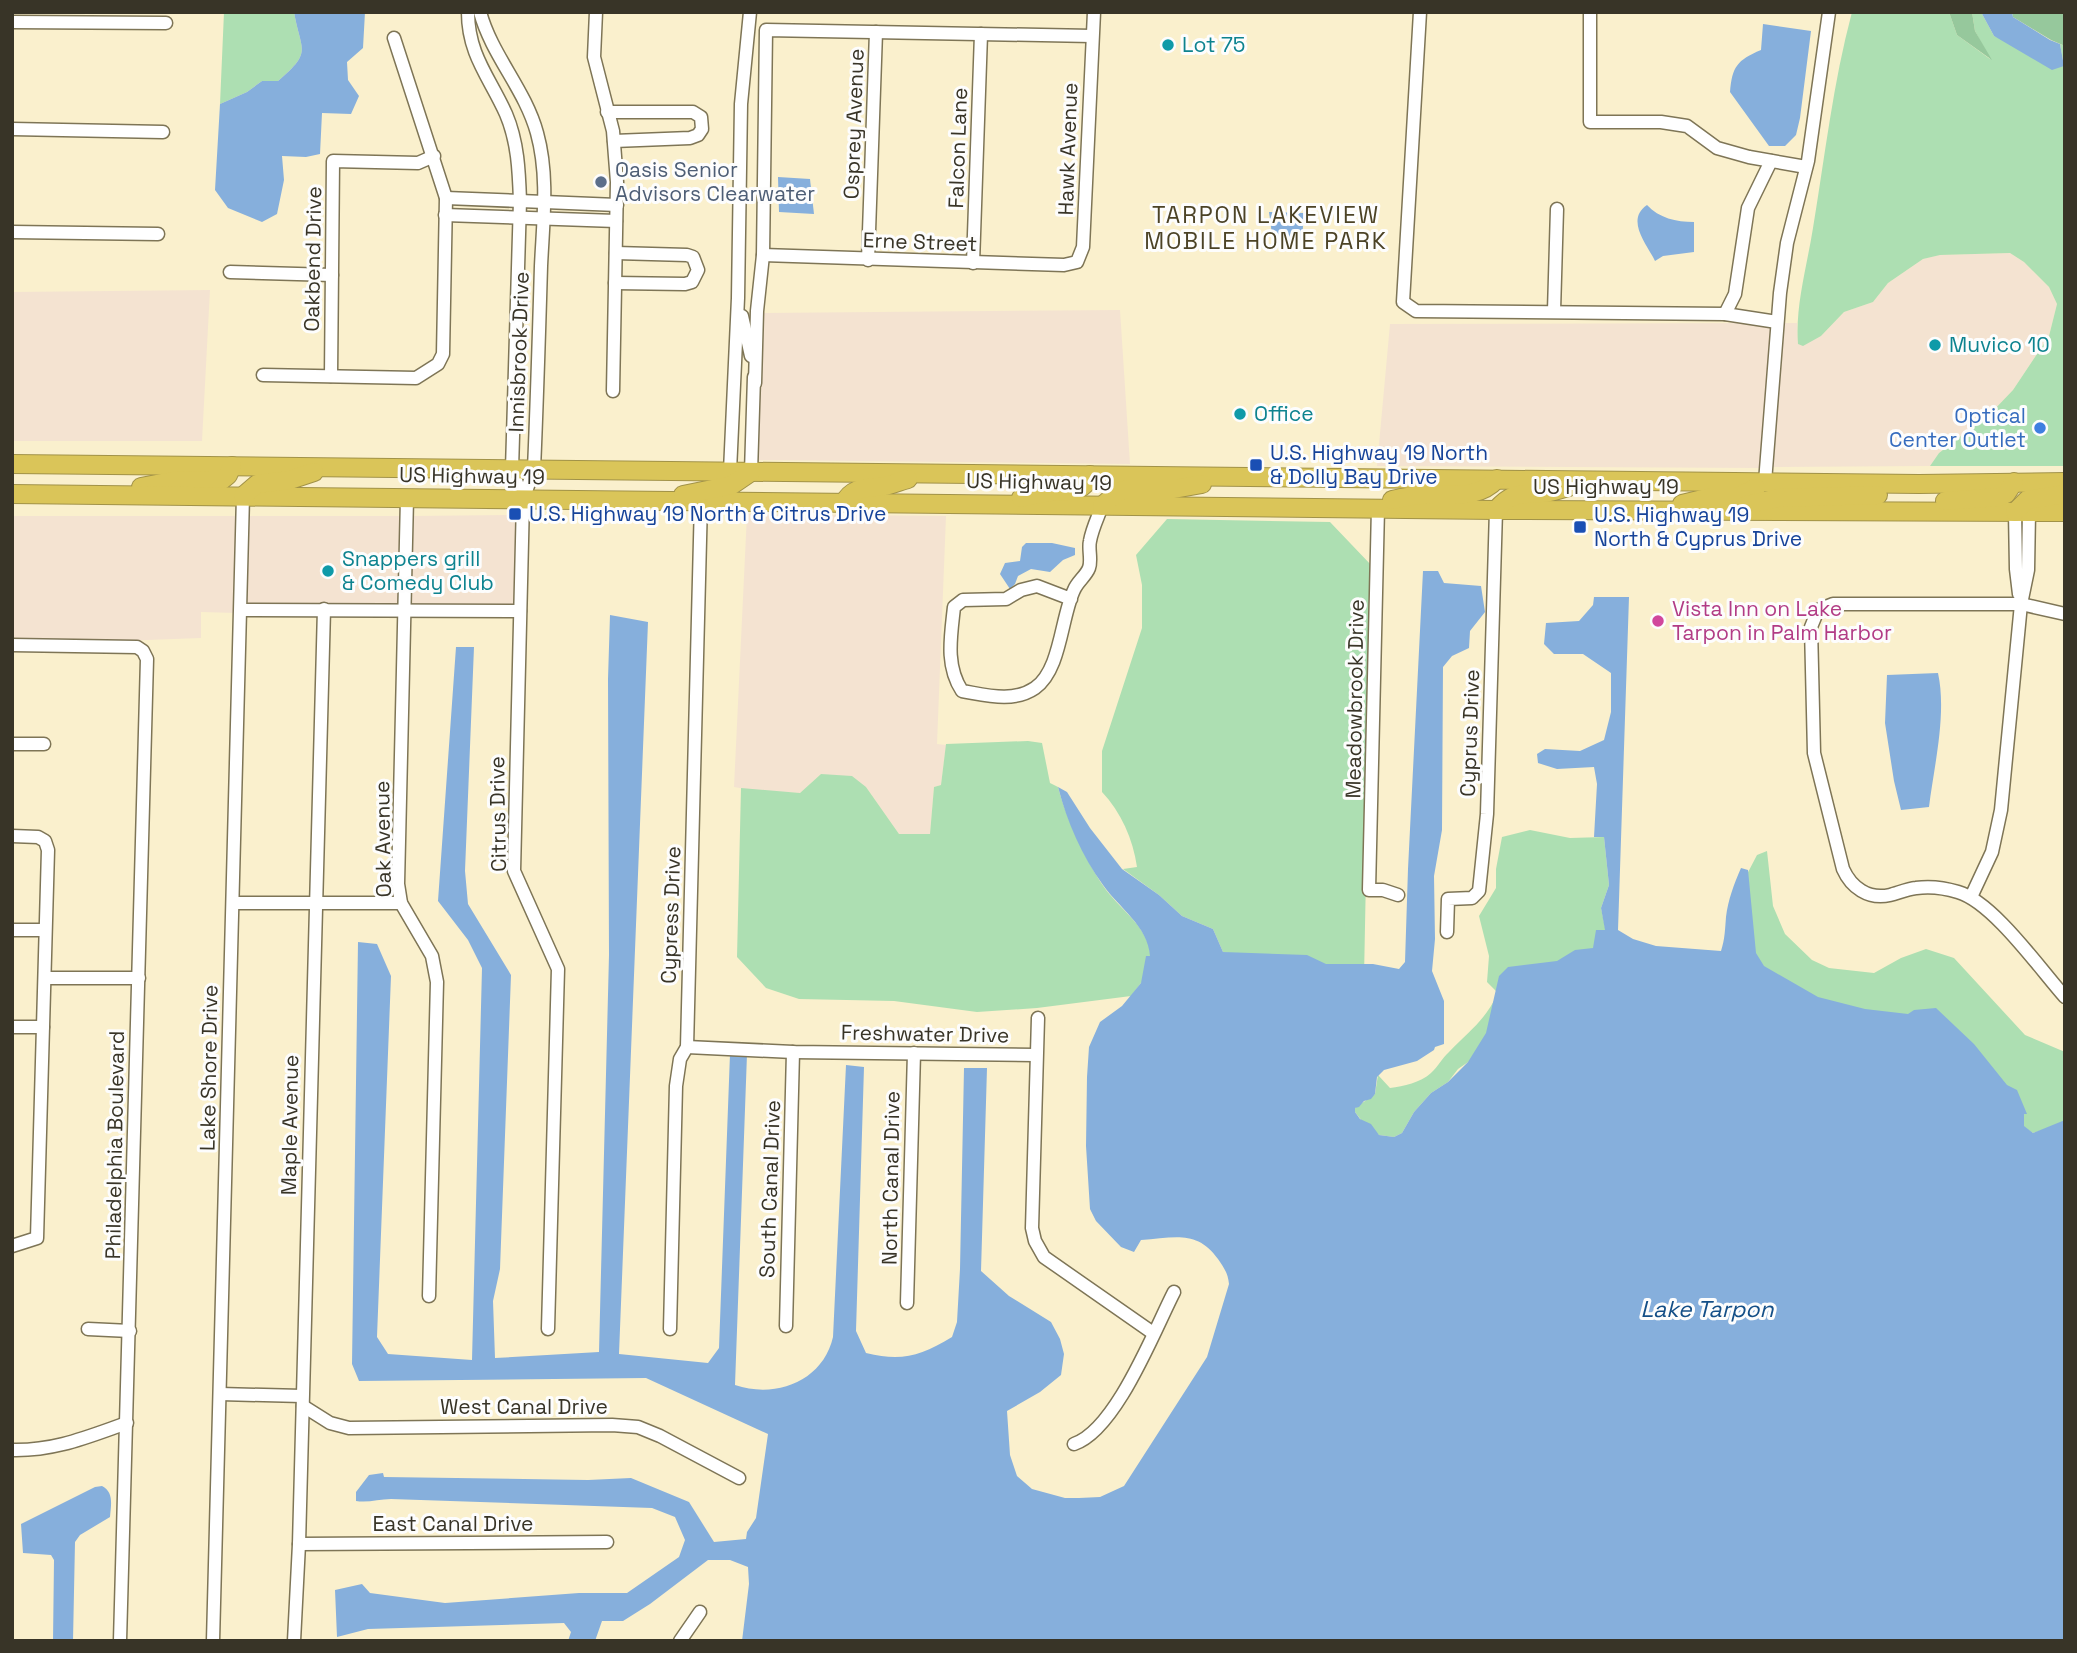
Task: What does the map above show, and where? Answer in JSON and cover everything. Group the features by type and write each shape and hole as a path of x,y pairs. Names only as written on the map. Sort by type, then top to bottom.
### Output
{"highway":[{"name":"US Highway 19","path":"12,464 534,469 741,475 925,473 1919,484 2065,482"},
{"path":"12,474 57,464"},
{"path":"96,495 172,481 222,480 232,466"},
{"path":"243,496 257,484 290,480 330,467"},
{"path":"844,503 848,496 862,488 885,486 925,473"},
{"path":"662,501 741,475 774,502"},
{"path":"990,505 1050,492 1076,491 1087,483 1090,475"},
{"path":"1102,506 1118,492 1127,489 1174,489 1243,477"},
{"path":"1340,508 1420,495 1472,494 1489,488 1497,479"},
{"path":"1496,510 1517,494 1544,493 1597,481"},
{"path":"1651,510 1711,497 1737,497 1765,482"},
{"path":"1895,512 1915,502 1999,497 2007,494 2014,482"},
{"path":"1730,511 1764,499 1889,495 1919,484"},
{"name":"US Highway 19","path":"12,494 1496,510 2065,512"},
{"path":"2022,512 2027,500 2065,494"}],"street":[{"name":"Innisbrook Drive","path":"468,12 468,26 480,69 505,112 511,127 517,159 520,218 512,469 523,500"},
{"name":"Innisbrook Drive","path":"480,12 485,31 495,50 519,86 537,133 543,159 544,202 534,469 523,500"},
{"path":"596,12 594,57 614,141 617,205 613,391"},
{"path":"741,475 732,421 738,298 741,104 750,12"},
{"name":"Hawk Avenue","path":"1077,262 1083,247 1094,12"},
{"path":"1419,12 1403,302 1416,311 1725,314 1777,322"},
{"path":"1590,12 1590,122 1661,122 1687,126 1717,148 1806,167"},
{"path":"1765,482 1777,322 1787,243 1806,167 1829,12"},
{"path":"12,22 166,23"},
{"path":"741,475 753,423 757,311 763,255 766,30 1092,36"},
{"name":"Osprey Avenue","path":"868,260 876,32"},
{"name":"Falcon Lane","path":"973,263 981,34"},
{"path":"263,375 416,378 438,364 443,354 446,198 394,38"},
{"path":"607,112 693,111 701,117 698,135 690,138 614,141"},
{"path":"12,129 163,132"},
{"name":"Oakbend Drive","path":"331,376 333,161 418,163 434,156"},
{"path":"1725,314 1735,293 1748,208 1771,161"},
{"path":"446,198 617,205"},
{"path":"587,204 587,220"},
{"path":"1554,312 1557,209"},
{"path":"445,215 616,221"},
{"path":"12,232 159,234"},
{"path":"615,283 685,284 692,282 698,270 693,257 687,255 616,253"},
{"name":"Erne Street","path":"763,255 973,263 1064,265 1077,262"},
{"path":"230,272 332,275"},
{"path":"738,298 755,383"},
{"path":"734,379 741,347 757,311"},
{"path":"732,421 753,423"},
{"name":"Lake Shore Drive","path":"213,1641 243,496"},
{"name":"Oak Avenue","path":"407,498 398,884 401,903 432,956 437,982 429,1296"},
{"name":"Citrus Drive","path":"523,500 514,872 558,969 548,1329"},
{"name":"Cypress Drive","path":"670,1329 676,1086 680,1059 687,1047 701,501"},
{"path":"1071,599 1037,586 1021,590 1006,600 963,600 954,607 949,650 955,681 962,691 1004,698 1035,687 1049,673 1074,589 1089,568 1090,540 1102,506"},
{"name":"Meadowbrook Drive","path":"1378,508 1369,890 1383,890 1398,895"},
{"name":"Cyprus Drive","path":"1447,932 1448,899 1472,898 1479,891 1487,814 1496,510"},
{"path":"1971,897 1992,852 2001,810 2021,604 2016,569 2022,512"},
{"path":"2065,614 2021,604 1833,604 1818,610 1811,627 1814,753 1839,857 1848,880 1856,889 1871,895 1886,896 1913,888 1929,887 1960,892 1971,897 1990,911 2065,997"},
{"name":"Maple Avenue","path":"294,1641 299,1544 324,609"},
{"path":"241,610 520,611"},
{"name":"Philadelphia Boulevard","path":"12,645 136,647 144,651 147,659 120,1641"},
{"path":"12,744 44,744"},
{"path":"12,836 38,837 45,841 48,850 37,1238 12,1246"},
{"path":"233,903 401,903"},
{"path":"12,930 45,930"},
{"path":"45,978 139,978"},
{"path":"1035,1055 1038,1018"},
{"path":"12,1027 43,1027"},
{"name":"Freshwater Drive","path":"687,1047 793,1052 1035,1055 1032,1228 1035,1241 1044,1257 1153,1332"},
{"name":"South Canal Drive","path":"786,1326 793,1052"},
{"name":"North Canal Drive","path":"907,1303 914,1054"},
{"path":"1074,1444 1086,1440 1119,1401 1174,1292"},
{"path":"88,1329 130,1331"},
{"name":"West Canal Drive","path":"220,1394 302,1401 330,1423 349,1427 638,1427 739,1478"},
{"path":"12,1450 55,1447 127,1423"},
{"name":"East Canal Drive","path":"299,1544 607,1542"},
{"path":"680,1641 700,1612"}],"shaded area":[{"path":"2010,253 2024,262 2049,287 2057,304 2049,336 2013,390 1991,413 1939,453 1930,466 1771,467 1782,323 1797,323 1798,344 1821,336 1844,312 1873,302 1888,283 1923,259 1939,255"},
{"path":"210,290 202,441 12,441 12,292"},
{"path":"1120,310 1130,464 757,460 762,313"},
{"path":"1390,324 1772,325 1761,468 1377,466"},
{"path":"747,514 946,516 937,744 946,745 941,785 934,787 930,834 899,834 866,787 821,774 800,793 734,787"},
{"path":"518,515 516,607 409,606 412,516"},
{"path":"12,516 237,516 236,613 201,612 201,638 12,645"},
{"path":"247,516 402,516 399,606 246,605"}],"green space":[{"path":"224,12 294,12 302,50 296,63 278,81 262,81 247,92 220,104"},
{"path":"1852,12 1949,12 1957,35 1990,59 1975,31 1972,12 1981,12 1994,36 2064,66 2060,44 2065,46 2065,466 1930,466 1939,453 1991,413 2013,390 2049,336 2057,304 2049,287 2024,262 2010,253 1940,255 1923,259 1888,283 1873,302 1844,312 1821,336 1803,346 1798,344 1802,286 1834,93"},
{"path":"1949,12 1972,12 1975,31 1992,60 1957,35"},
{"path":"2012,12 2065,12 2065,46 2013,17"},
{"path":"1167,519 1330,522 1372,566 1364,978 1223,952 1213,929 1182,916 1123,869 1137,867 1125,826 1102,792 1102,751 1142,628 1142,585 1136,555"},
{"path":"1028,741 1042,743 1050,783 1058,787 1071,825 1090,865 1104,887 1134,920 1148,943 1151,970 1131,996 1037,1008 977,1012 894,1001 799,999 766,988 737,957 741,788 800,793 821,774 852,776 866,787 899,834 930,834 934,787 941,785 946,744"},
{"path":"1530,830 1570,838 1604,837 1609,885 1601,908 1610,951 1510,1033 1458,1069 1448,1082 1431,1093 1414,1112 1402,1133 1394,1137 1379,1135 1365,1125 1355,1112 1355,1108 1375,1094 1378,1075 1390,1088 1412,1084 1427,1076 1482,1019 1498,993 1487,982 1489,956 1479,916 1496,888 1496,869 1502,837"},
{"path":"1767,851 1773,906 1785,934 1812,960 1829,968 1874,973 1901,958 1926,949 1954,958 2025,1035 2065,1052 2065,1123 2033,1133 2011,1119 2013,1114 2026,1114 1897,1028 1749,981 1744,880 1757,855"}],"water":[{"path":"294,12 365,12 363,48 347,62 348,80 359,96 351,114 322,113 320,154 306,157 282,156 284,180 277,214 262,222 228,208 215,190 220,104 247,92 262,81 278,81 296,63 302,50"},
{"path":"1981,12 2012,12 2013,17 2060,44 2064,66 2052,70 1994,36"},
{"path":"1763,24 1811,31 1800,118 1796,135 1785,146 1769,146 1730,92 1737,65 1761,50"},
{"path":"778,177 810,179 814,214 779,212"},
{"path":"1647,205 1668,218 1694,222 1694,252 1663,256 1655,261 1638,225 1641,211"},
{"path":"1269,212 1304,213 1302,240 1273,242"},
{"path":"1026,543 1052,543 1075,548 1075,555 1063,560 1050,572 1031,569 1018,576 1010,589 1000,574 1005,563 1020,561 1022,547"},
{"name":"Lake Tarpon","path":"1423,571 1438,571 1444,583 1481,586 1485,612 1470,631 1469,648 1452,656 1443,667 1442,830 1434,876 1435,939 1432,971 1444,1001 1444,1044 1435,1047 1417,1061 1384,1070 1377,1077 1375,1094 1355,1108 1355,1112 1360,1119 1371,1124 1379,1135 1394,1137 1402,1133 1414,1112 1431,1093 1448,1082 1468,1062 1486,1033 1499,976 1508,967 1557,961 1575,950 1593,948 1596,930 1605,930 1601,908 1609,885 1604,837 1594,837 1597,784 1594,767 1557,769 1538,763 1537,754 1545,749 1580,751 1604,740 1611,712 1611,673 1583,654 1554,654 1544,644 1546,623 1579,621 1593,605 1594,597 1629,597 1618,930 1633,939 1656,946 1721,951 1732,892 1741,868 1748,870 1756,953 1764,966 1818,997 1865,1009 1908,1014 1914,1010 1936,1008 1974,1044 2007,1085 2017,1090 2027,1114 2024,1114 2024,1126 2033,1133 2065,1120 2065,1641 742,1641 749,1584 748,1567 730,1560 708,1560 623,1621 602,1621 595,1641 568,1641 571,1632 564,1623 368,1629 337,1637 335,1590 362,1584 370,1593 445,1603 579,1593 627,1593 679,1557 685,1540 675,1517 652,1508 391,1499 356,1501 356,1492 369,1475 383,1473 384,1477 588,1480 631,1478 689,1502 714,1542 746,1539 747,1532 756,1518 768,1434 646,1378 359,1381 352,1364 358,942 377,944 391,976 377,1337 388,1354 472,1360 482,968 468,940 438,901 456,647 474,647 465,871 468,904 511,975 500,1269 493,1301 495,1358 599,1352 609,955 610,615 648,622 619,1354 708,1363 719,1348 730,1054 747,1054 735,1385 766,1390 796,1383 819,1365 828,1352 833,1337 846,1065 864,1067 856,1331 866,1353 890,1357 920,1353 952,1337 957,1322 960,1269 964,1068 987,1068 981,1271 1009,1296 1051,1322 1064,1354 1061,1375 1040,1392 1007,1411 1010,1455 1017,1476 1032,1489 1065,1498 1100,1497 1124,1486 1207,1357 1229,1284 1220,1262 1202,1243 1174,1237 1141,1240 1134,1252 1121,1247 1096,1221 1090,1209 1086,1146 1089,1047 1100,1022 1122,1006 1141,983 1146,956 1150,956 1144,935 1088,862 1071,826 1058,787 1067,792 1090,828 1122,869 1159,895 1182,916 1213,929 1223,952 1307,955 1326,964 1373,964 1399,969 1405,962"},
{"path":"1938,673 1940,723 1929,807 1901,810 1885,723 1887,675"},
{"path":"102,1486 110,1495 110,1517 80,1535 75,1542 73,1641 53,1641 54,1560 51,1555 23,1553 21,1524"}],"place":[{"name":"Lot 75","path":"1168,45"},
{"name":"Oasis Senior Advisors Clearwater","path":"601,182"},
{"name":"Muvico 10","path":"1935,345"},
{"name":"Office","path":"1240,414"},
{"name":"Optical Center Outlet","path":"2040,428"},
{"name":"U.S. Highway 19 North & Dolly Bay Drive","path":"1256,465"},
{"name":"U.S. Highway 19 North & Citrus Drive","path":"515,514"},
{"name":"U.S. Highway 19 North & Cyprus Drive","path":"1580,527"},
{"name":"Snappers grill & Comedy Club","path":"328,571"},
{"name":"Vista Inn on Lake Tarpon in Palm Harbor","path":"1658,621"}],"district":[{"name":"TARPON LAKEVIEW MOBILE HOME PARK","path":"1266,228"}]}
